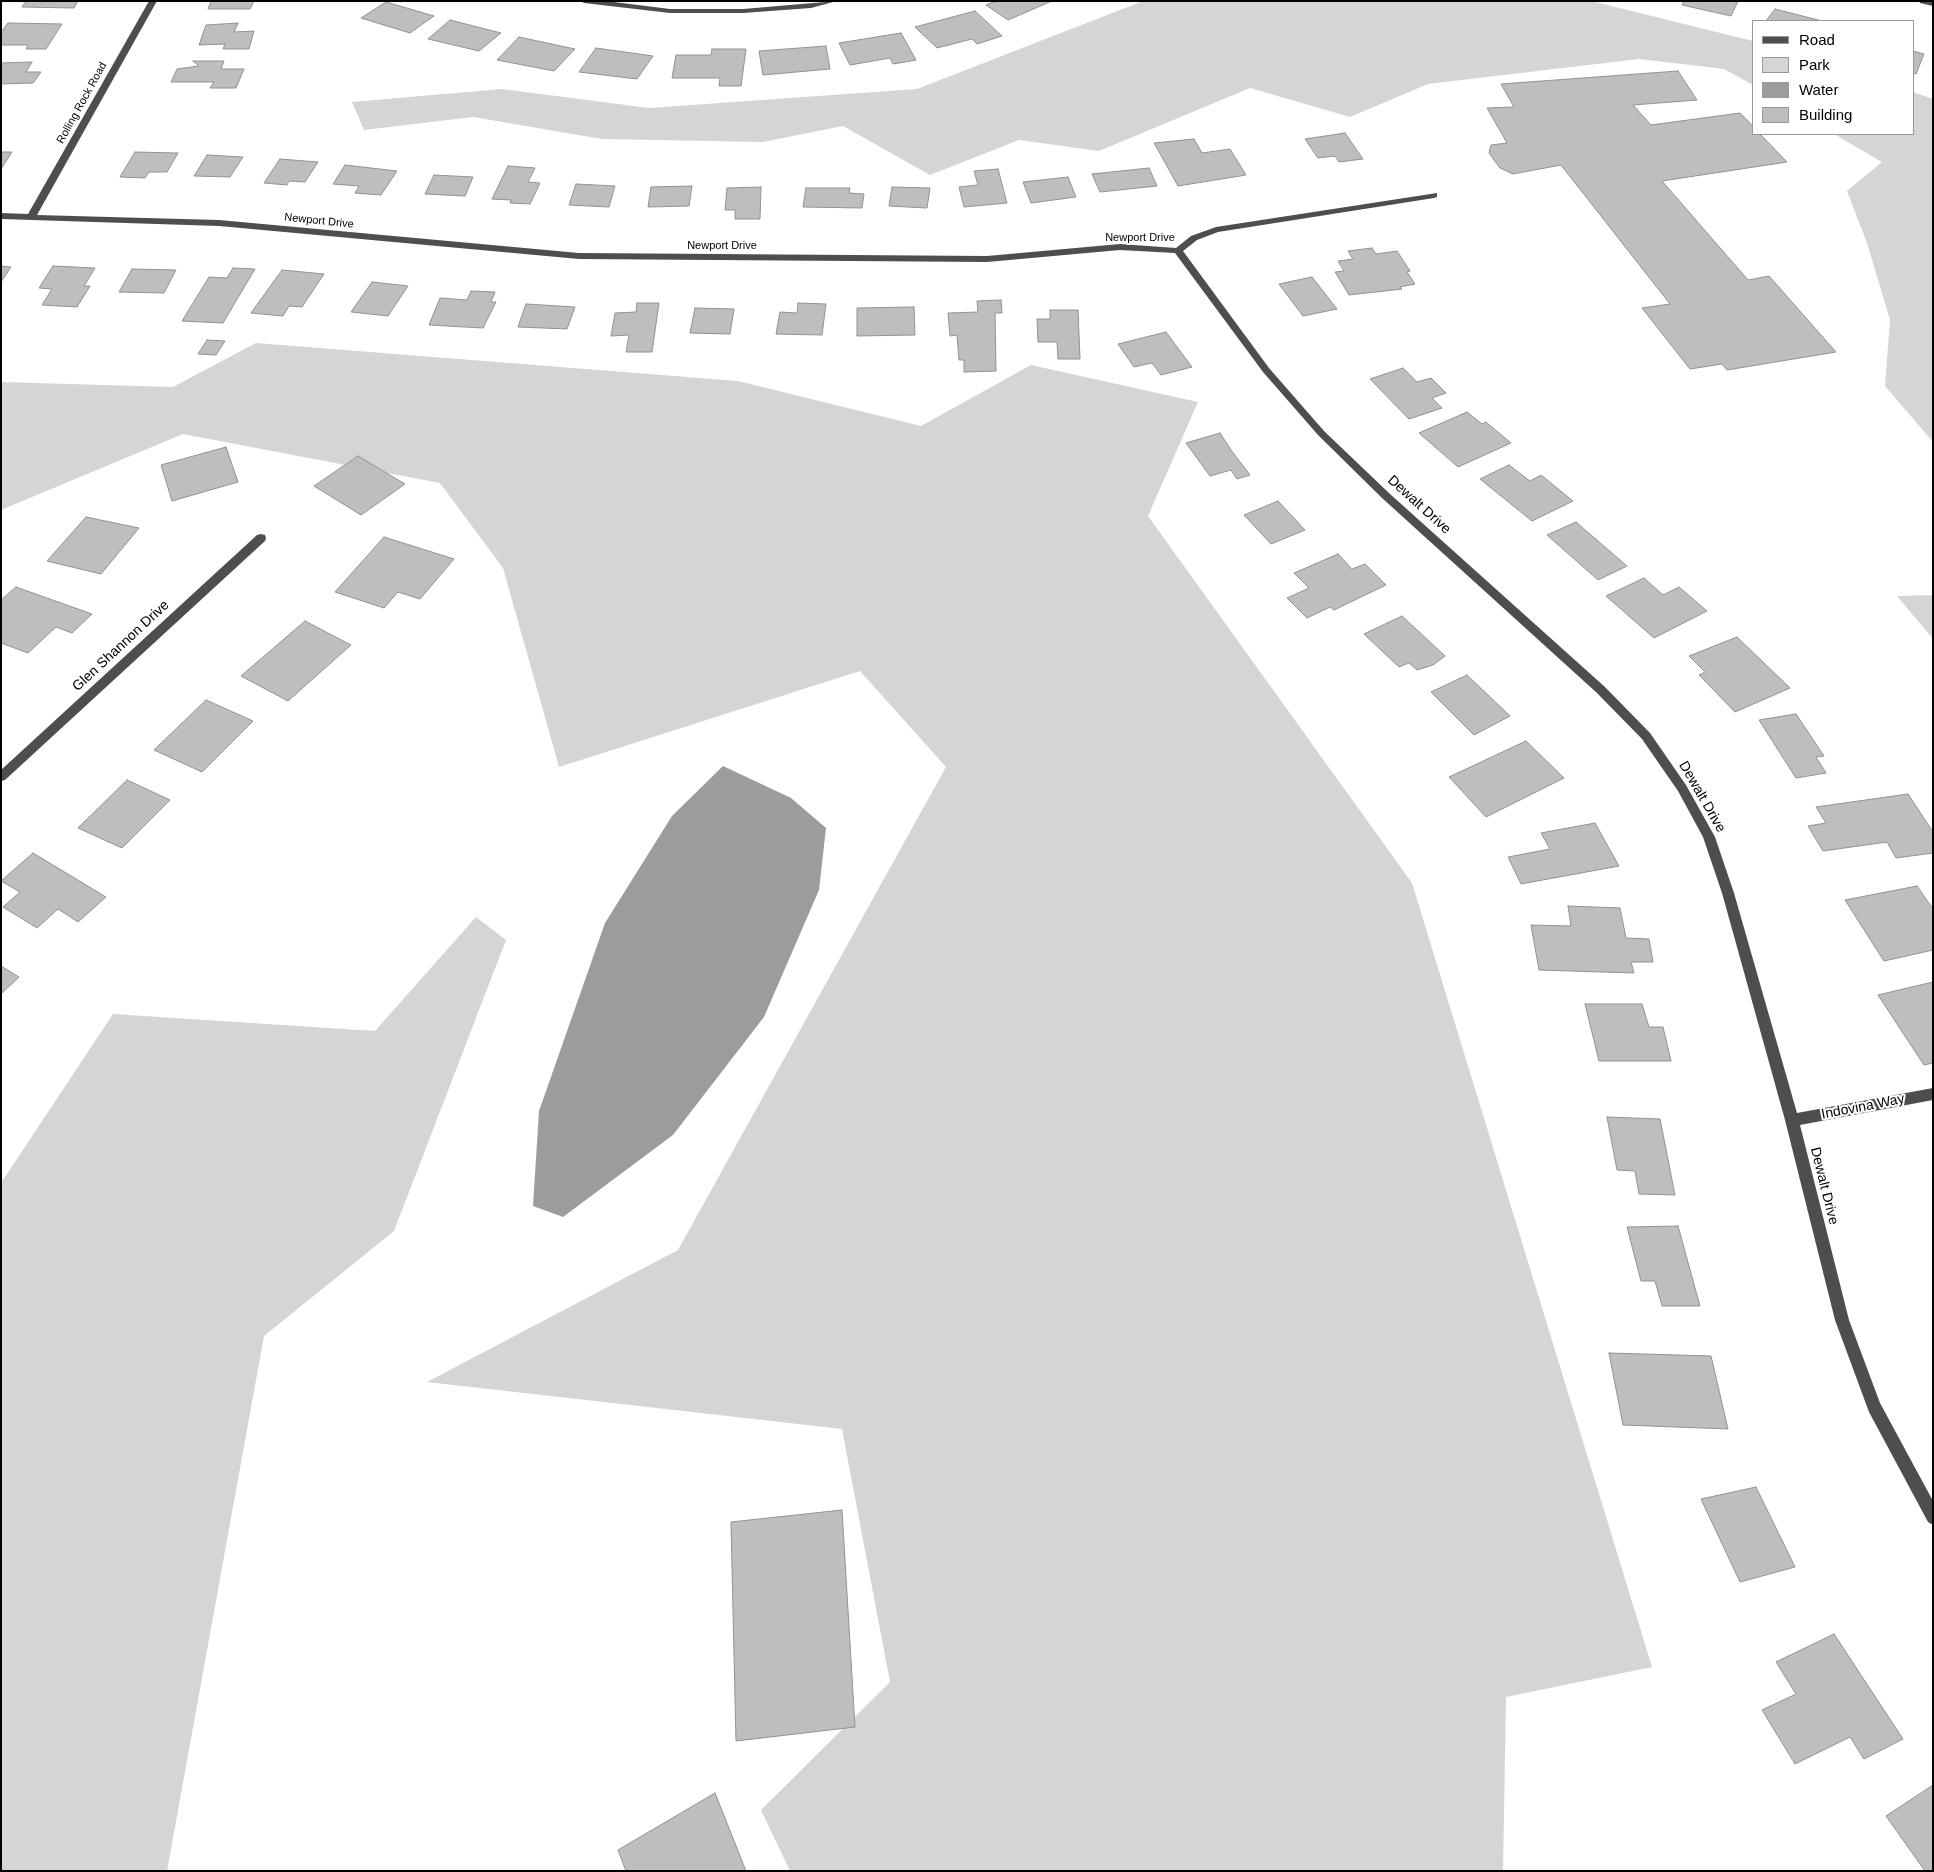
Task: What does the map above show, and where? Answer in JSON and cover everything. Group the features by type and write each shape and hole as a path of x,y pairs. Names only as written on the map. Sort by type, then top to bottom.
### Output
{"street":[{"name":"Rolling Rock Road","path":"32,215 153,1"},
{"path":"584,1 670,11 743,10 811,6 833,1"},
{"path":"1923,1 1933,4"},
{"name":"Newport Drive","path":"1,216 32,215 219,223 448,246 579,256 988,259 1120,247 1178,251 1194,238 1216,230 1434,195"},
{"name":"Dewalt Drive","path":"1178,251 1266,370 1321,433 1386,496 1601,690 1646,736 1682,788 1709,837 1728,893 1792,1120 1842,1320 1874,1407 1933,1517"},
{"name":"Glen Shannon Drive","path":"1,777 260,538"},
{"name":"Indovina Way","path":"1792,1120 1933,1094"}],"green space":[{"path":"1143,1 1591,1 1752,41 1752,84 1724,69 1639,59 1428,84 1350,117 1250,88 1099,151 1019,140 930,175 843,126 763,142 602,139 473,117 364,130 352,102 502,89 649,108 917,89"},
{"path":"1914,92 1933,99 1933,442 1885,386 1890,320 1867,243 1847,191 1882,162 1836,135 1914,135"},
{"path":"256,343 738,381 921,426 1031,365 1198,402 1148,516 1412,883 1652,1667 1506,1697 1503,1871 790,1871 761,1810 890,1682 842,1429 427,1382 678,1250 946,767 860,671 559,767 503,568 440,483 183,434 1,510 1,382 173,387"},
{"path":"1933,595 1933,639 1897,596"},
{"path":"476,917 506,940 394,1231 264,1336 167,1871 1,1871 1,1183 113,1014 375,1031"}],"water":[{"path":"723,766 791,798 826,828 819,890 764,1017 673,1135 563,1217 533,1206 539,1111 605,923 672,816"}],"building":[{"path":"26,1 78,1 74,8 22,7"},
{"path":"211,1 254,1 250,9 208,9"},
{"path":"996,1 1052,1 1008,20 986,5"},
{"path":"1684,1 1738,1 1731,16 1682,5"},
{"path":"386,2 434,16 410,33 361,18"},
{"path":"1775,9 1818,20 1767,20"},
{"path":"975,11 1002,36 977,44 972,39 937,48 915,27"},
{"path":"450,20 501,33 479,51 428,39"},
{"path":"8,23 62,24 46,49 26,49 28,45 1,45 1,32"},
{"path":"238,23 234,32 254,31 249,49 223,49 225,44 199,45 206,25"},
{"path":"901,33 916,60 893,64 890,58 850,65 839,43"},
{"path":"519,37 575,49 554,71 497,60"},
{"path":"826,46 830,69 763,75 759,51"},
{"path":"596,48 653,56 637,79 579,72"},
{"path":"712,49 746,49 741,86 719,86 720,78 672,78 676,55 711,55"},
{"path":"1914,51 1924,54 1916,74 1914,73"},
{"path":"193,61 224,61 221,69 244,69 236,88 210,88 214,82 171,82 177,69 199,66"},
{"path":"32,62 26,72 41,72 33,83 1,84 1,63"},
{"path":"1678,71 1697,100 1633,105 1651,125 1740,113 1752,125 1752,135 1761,135 1787,162 1662,181 1748,280 1769,276 1836,352 1727,370 1722,364 1690,369 1642,308 1670,304 1561,165 1513,174 1500,168 1489,153 1491,145 1507,143 1487,108 1514,107 1501,84"},
{"path":"1345,133 1363,159 1339,162 1335,156 1318,158 1305,139"},
{"path":"1194,139 1202,153 1230,149 1246,175 1178,186 1154,143"},
{"path":"1,152 12,152 1,169"},
{"path":"135,152 178,153 167,172 149,172 145,178 120,177"},
{"path":"207,155 243,157 230,177 194,176"},
{"path":"280,159 318,162 305,182 289,181 287,185 264,183"},
{"path":"345,165 397,171 381,195 355,193 359,186 333,184"},
{"path":"508,166 535,168 528,182 540,183 530,204 510,203 511,200 492,199"},
{"path":"1149,168 1157,186 1100,192 1092,174"},
{"path":"998,169 1007,203 964,207 959,187 978,185 974,171"},
{"path":"434,175 473,177 465,196 425,194"},
{"path":"1068,177 1076,197 1031,203 1023,182"},
{"path":"576,184 615,186 609,207 569,205"},
{"path":"692,186 689,206 648,207 651,187"},
{"path":"761,187 760,219 735,219 735,210 725,210 727,188"},
{"path":"892,187 930,188 927,208 889,206"},
{"path":"806,188 850,188 849,193 864,194 862,208 803,207"},
{"path":"1372,248 1376,254 1397,251 1410,271 1407,272 1415,284 1400,287 1402,289 1349,295 1335,272 1344,271 1338,261 1353,259 1348,251"},
{"path":"1,266 11,267 1,282"},
{"path":"53,266 95,268 84,286 90,286 77,307 42,305 52,289 39,288"},
{"path":"233,268 255,269 223,323 182,321 209,277 227,278"},
{"path":"132,269 176,270 164,293 119,292"},
{"path":"282,270 324,274 302,307 289,306 283,316 251,313"},
{"path":"1312,277 1337,309 1303,316 1279,284"},
{"path":"372,282 408,286 388,316 351,312"},
{"path":"471,291 495,292 491,302 496,302 483,328 429,325 440,298 467,300"},
{"path":"1001,300 1002,313 995,313 996,371 964,372 964,360 959,360 957,335 950,336 948,313 978,312 977,301"},
{"path":"637,303 659,303 652,352 626,352 629,335 611,336 615,313 636,312"},
{"path":"798,303 826,304 822,335 776,334 780,312 797,313"},
{"path":"526,304 575,307 567,329 518,327"},
{"path":"914,307 915,335 857,336 857,308"},
{"path":"695,308 734,309 730,334 690,333"},
{"path":"1050,310 1078,310 1080,359 1058,359 1057,342 1038,342 1037,319 1050,319"},
{"path":"1166,332 1192,367 1161,375 1152,363 1134,367 1118,344"},
{"path":"207,340 225,341 216,355 198,354"},
{"path":"1403,368 1417,382 1431,378 1446,393 1432,398 1442,408 1409,419 1370,379"},
{"path":"1467,412 1482,424 1486,422 1511,443 1458,467 1419,433"},
{"path":"1220,433 1250,475 1237,479 1231,470 1210,476 1186,443"},
{"path":"226,447 238,482 172,501 161,465"},
{"path":"358,456 405,484 361,515 314,486"},
{"path":"1509,465 1530,481 1541,475 1573,501 1532,521 1480,479"},
{"path":"1278,501 1305,530 1271,544 1244,515"},
{"path":"86,517 139,528 101,574 47,561"},
{"path":"1576,522 1627,566 1598,580 1547,535"},
{"path":"384,537 454,559 420,599 398,592 384,608 335,592"},
{"path":"1338,554 1352,569 1365,564 1386,585 1334,610 1330,607 1307,618 1287,598 1309,588 1294,573"},
{"path":"1644,578 1663,595 1679,587 1707,611 1654,638 1606,596"},
{"path":"16,587 92,614 72,633 56,627 28,653 1,643 1,600"},
{"path":"1402,616 1445,656 1433,665 1417,670 1409,663 1399,667 1364,634"},
{"path":"305,621 351,645 288,701 241,676"},
{"path":"1737,637 1790,688 1735,712 1699,675 1705,672 1689,656"},
{"path":"1467,675 1510,716 1474,735 1431,692"},
{"path":"206,700 253,721 202,772 154,750"},
{"path":"1796,714 1824,756 1816,757 1826,773 1796,778 1759,720"},
{"path":"1526,741 1564,778 1486,817 1449,777"},
{"path":"127,780 170,800 122,848 78,828"},
{"path":"1908,794 1933,832 1933,853 1896,858 1887,842 1823,851 1808,826 1826,823 1816,807"},
{"path":"1595,823 1619,866 1521,884 1508,857 1550,849 1541,833"},
{"path":"33,853 106,897 78,922 58,909 37,928 3,907 20,892 1,881"},
{"path":"1917,886 1933,909 1933,950 1884,961 1845,900"},
{"path":"1568,906 1620,908 1626,938 1649,939 1653,962 1631,962 1634,973 1539,970 1531,925 1571,926"},
{"path":"1,966 19,977 1,994"},
{"path":"1933,982 1933,1063 1924,1065 1878,995"},
{"path":"1585,1004 1642,1004 1649,1027 1663,1027 1671,1061 1599,1061"},
{"path":"1607,1117 1660,1119 1675,1195 1639,1194 1635,1171 1617,1170"},
{"path":"1678,1226 1700,1306 1662,1306 1655,1281 1641,1281 1627,1227"},
{"path":"1609,1353 1711,1356 1728,1429 1623,1425"},
{"path":"1756,1487 1795,1567 1740,1582 1701,1499"},
{"path":"842,1510 855,1727 736,1741 731,1522"},
{"path":"1834,1634 1903,1739 1864,1759 1850,1737 1795,1764 1762,1710 1796,1694 1776,1662"},
{"path":"1933,1785 1933,1871 1925,1871 1886,1816"},
{"path":"715,1793 746,1871 626,1871 618,1850"}]}
